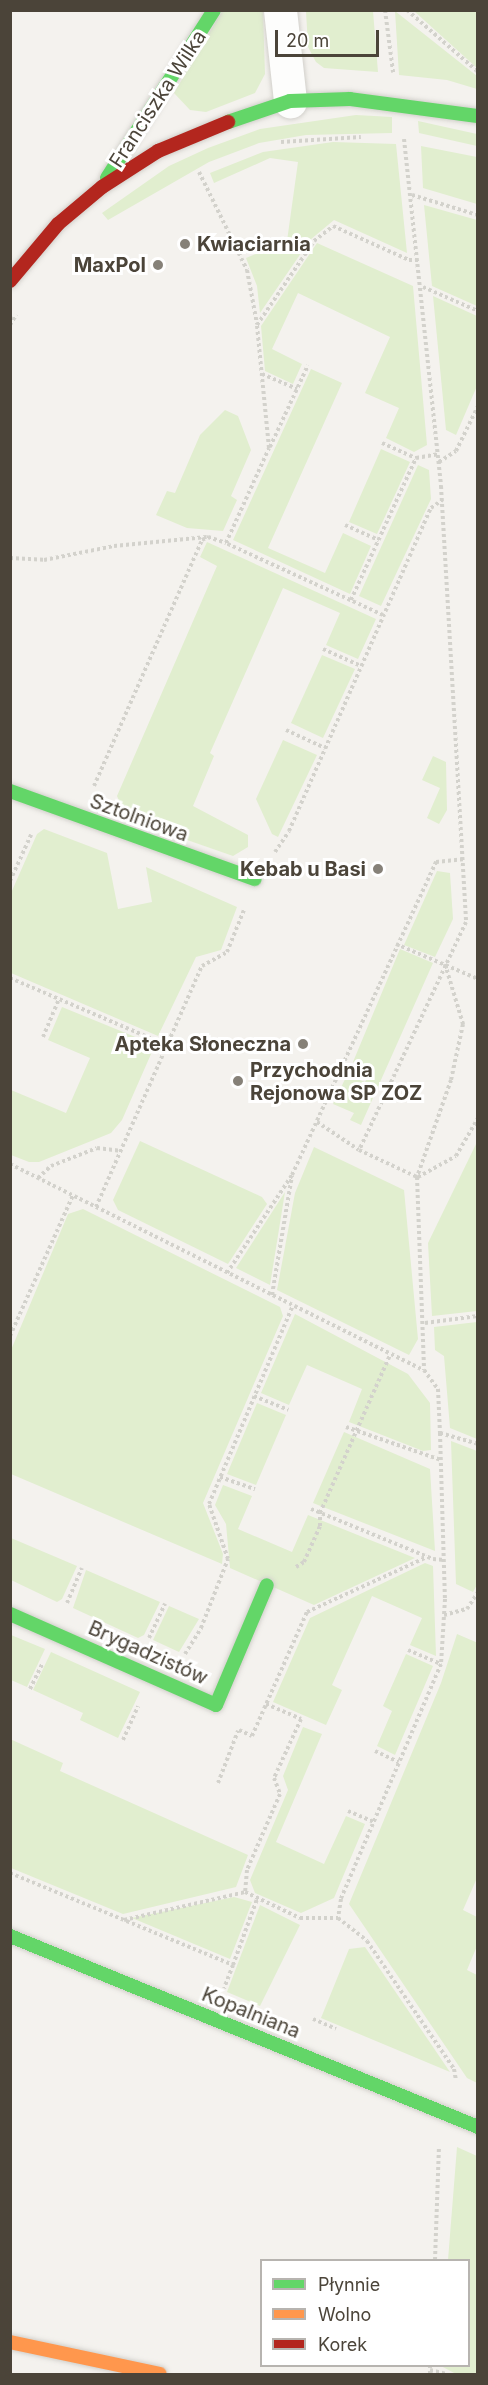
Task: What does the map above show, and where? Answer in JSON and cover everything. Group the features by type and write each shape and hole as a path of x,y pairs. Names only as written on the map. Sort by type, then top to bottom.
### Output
{"street":[{"name":"Franciszka Wilka","path":"102,187 214,10"},
{"path":"280,10 290,101"},
{"path":"10,281 52,230 102,187 158,151 290,101 350,99 406,103 477,116"},
{"name":"Sztolniowa","path":"10,791 255,879"},
{"name":"Brygadzistów","path":"10,1614 216,1705 267,1585"},
{"name":"Kopalniana","path":"10,1936 477,2127"},
{"path":"10,2342 160,2374"}],"path":[{"path":"385,10 394,80"},
{"path":"407,10 477,72"},
{"path":"270,145 372,138"},
{"path":"394,138 414,140"},
{"path":"359,1150 466,922 442,500 423,286 404,139"},
{"path":"189,177 205,169"},
{"path":"199,172 247,270 257,325 269,447"},
{"path":"412,195 477,215"},
{"path":"257,325 329,226 420,260"},
{"path":"423,286 477,311"},
{"path":"10,325 18,313"},
{"path":"226,543 308,365"},
{"path":"262,374 297,389"},
{"path":"438,462 456,451 477,406"},
{"path":"382,443 416,458 438,454"},
{"path":"351,600 416,458"},
{"path":"255,879 289,831 431,508 442,500"},
{"path":"345,525 379,540"},
{"path":"86,794 97,782 202,540 208,537"},
{"path":"10,558 44,560 114,546 208,537 226,543 383,615"},
{"path":"323,649 361,666"},
{"path":"286,730 325,748"},
{"path":"10,881 33,831"},
{"path":"227,1273 292,1175 396,944 436,862 463,859"},
{"path":"10,865 16,868"},
{"path":"396,944 477,979"},
{"path":"96,1207 164,1044 202,966 227,952"},
{"path":"424,1370 425,1323 418,1272 417,1177 451,1080 463,1024 446,964"},
{"path":"10,978 164,1044"},
{"path":"43,1037 59,999"},
{"path":"417,1177 456,1156 477,1118"},
{"path":"316,1122 359,1150 417,1177"},
{"path":"38,1178 51,1166 97,1148 120,1151"},
{"path":"10,1164 424,1370 438,1389 444,1560 441,1664 374,1822 338,1918"},
{"path":"272,1295 292,1175"},
{"path":"10,1336 73,1195"},
{"path":"176,1658 194,1643 228,1559 221,1527 210,1511 220,1477 293,1305"},
{"path":"425,1323 477,1316"},
{"path":"267,1585 304,1562 320,1526 320,1513 390,1354"},
{"path":"254,1396 288,1410"},
{"path":"346,1427 441,1460"},
{"path":"440,1433 477,1444"},
{"path":"220,1477 255,1490"},
{"path":"311,1509 432,1559 444,1560"},
{"path":"64,1610 82,1568"},
{"path":"444,1615 467,1609 477,1592"},
{"path":"145,1646 165,1604"},
{"path":"408,1650 441,1664"},
{"path":"123,1740 142,1699"},
{"path":"245,1892 247,1870 280,1794 274,1778 301,1719 266,1704"},
{"path":"218,1783 238,1730"},
{"path":"375,1751 399,1762"},
{"path":"348,1811 374,1822"},
{"path":"10,1873 233,1965"},
{"path":"124,1920 245,1892 308,1920 338,1918 367,1941 456,2079"},
{"path":"221,1997 257,1899"},
{"path":"303,2016 340,2031"},
{"path":"446,2075 467,2084"},
{"path":"435,2259 440,2112 456,2079"},
{"path":"430,2370 447,2374"}],"green space":[{"path":"222,11 263,11 265,74 255,93 206,112 190,110 174,93"},
{"path":"306,11 373,11 378,72 324,68 316,62 308,47"},
{"path":"395,11 477,76 477,89 447,80 399,75"},
{"path":"414,11 477,11 477,68"},
{"path":"356,115 392,117 392,133 306,135 259,143 209,162 108,220 102,213 169,166 208,148 260,129"},
{"path":"418,121 477,134 477,146 419,133"},
{"path":"333,142 396,144 407,253 334,220 310,240 260,313 257,286 246,258 287,241 298,162 270,158 214,183 210,173 263,152"},
{"path":"421,146 477,157 477,204 423,188"},
{"path":"424,205 477,220 477,306 432,286"},
{"path":"317,243 413,286 427,445 414,452 386,438 399,408 365,393 390,337 298,293 272,349 302,364 293,384 265,371 261,326"},
{"path":"433,296 477,316 477,386 456,435 446,430"},
{"path":"311,369 342,383 268,548 325,573 343,533 371,546 350,594 233,540"},
{"path":"225,410 238,416 251,450 231,496 237,500 223,531 187,528 156,515 167,491 175,493 200,435"},
{"path":"381,449 410,462 377,534 349,522"},
{"path":"418,465 429,470 431,499 381,606 359,596"},
{"path":"207,542 376,619 358,659 326,645 340,613 283,588 210,753 214,756 193,806 248,835 248,847 233,856 127,819 117,796 217,566 200,557"},
{"path":"322,655 355,669 323,738 291,723"},
{"path":"283,740 317,755 278,837 272,834 256,799"},
{"path":"433,756 446,762 447,810 439,824 427,818 440,788 422,780"},
{"path":"44,829 107,853 118,909 152,902 146,867 237,907 221,950 196,957 158,1036 11,973 11,893 37,834"},
{"path":"437,871 450,873 453,919 435,957 404,945"},
{"path":"400,949 433,963 361,1125 350,1120 354,1113 333,1104 347,1075 365,1082 372,1070 353,1062"},
{"path":"62,1007 155,1045 122,1120 111,1133 39,1162 29,1162 11,1155 11,1090 66,1113 90,1058 48,1040"},
{"path":"140,1141 262,1197 267,1204 228,1264 118,1210 113,1200"},
{"path":"477,1142 477,1311 432,1316 428,1243"},
{"path":"314,1147 404,1190 418,1339 409,1355 277,1290 295,1193"},
{"path":"285,1192 270,1285 236,1268"},
{"path":"83,1209 280,1307 283,1316 203,1503 223,1554 222,1564 11,1474 11,1350 68,1214"},
{"path":"295,1314 408,1374 430,1403 431,1450 423,1451 349,1422 362,1389 307,1365 289,1405 261,1393"},
{"path":"478,1322 477,1439 450,1428 444,1356 435,1350 434,1327"},
{"path":"257,1403 286,1415 256,1485 227,1474"},
{"path":"344,1432 430,1469 435,1551 313,1503"},
{"path":"451,1441 477,1451 478,1583 473,1592 456,1584"},
{"path":"223,1485 252,1496 238,1529 292,1552 308,1515 415,1558 314,1605 230,1568 226,1524 215,1505"},
{"path":"11,1538 77,1566 62,1599 57,1602 11,1580"},
{"path":"425,1563 433,1566 436,1656 410,1645 422,1618 372,1596 332,1685 342,1690 326,1725 273,1702 310,1618"},
{"path":"86,1570 160,1602 144,1635 138,1638 73,1608"},
{"path":"169,1606 199,1619 179,1652 153,1640"},
{"path":"457,1634 478,1643 477,1878 463,1910 477,1917 477,1946 467,1970 477,1975 477,2083 467,2078 349,1904 441,1683"},
{"path":"11,1635 45,1649 27,1687 11,1680"},
{"path":"51,1652 140,1692 118,1738 80,1720 83,1713 33,1690"},
{"path":"406,1654 433,1666 395,1755 377,1746 392,1711 383,1706"},
{"path":"303,1727 322,1734 276,1842 324,1864 346,1816 365,1824 334,1898 301,1913 255,1893 250,1880 288,1790 283,1776"},
{"path":"10,1739 63,1763 60,1771 248,1855 236,1887 123,1914 11,1868"},
{"path":"234,1897 252,1902 230,1959 132,1918"},
{"path":"260,1905 300,1925 260,2006 227,1992"},
{"path":"365,1947 450,2072 321,2018 349,1949"},
{"path":"457,2147 477,2156 477,2374 456,2374 443,2367 470,2367 470,2259 448,2259"}],"traffic: fast":[{"path":"107,178 214,10"},
{"path":"228,122 290,101 350,99 478,116"},
{"path":"10,791 255,879"},
{"path":"10,1614 216,1705 267,1585"},
{"path":"10,1936 478,2127"}],"traffic: slow":[{"path":"10,2342 160,2374"}],"traffic: jam":[{"path":"10,281 58,224 102,187 158,151 228,122"}],"place":[{"name":"Kwiaciarnia","path":"185,244"},
{"name":"MaxPol","path":"158,265"},
{"name":"Kebab u Basi","path":"378,869"},
{"name":"Apteka Słoneczna","path":"303,1044"},
{"name":"Przychodnia Rejonowa SP ZOZ","path":"238,1081"}]}
